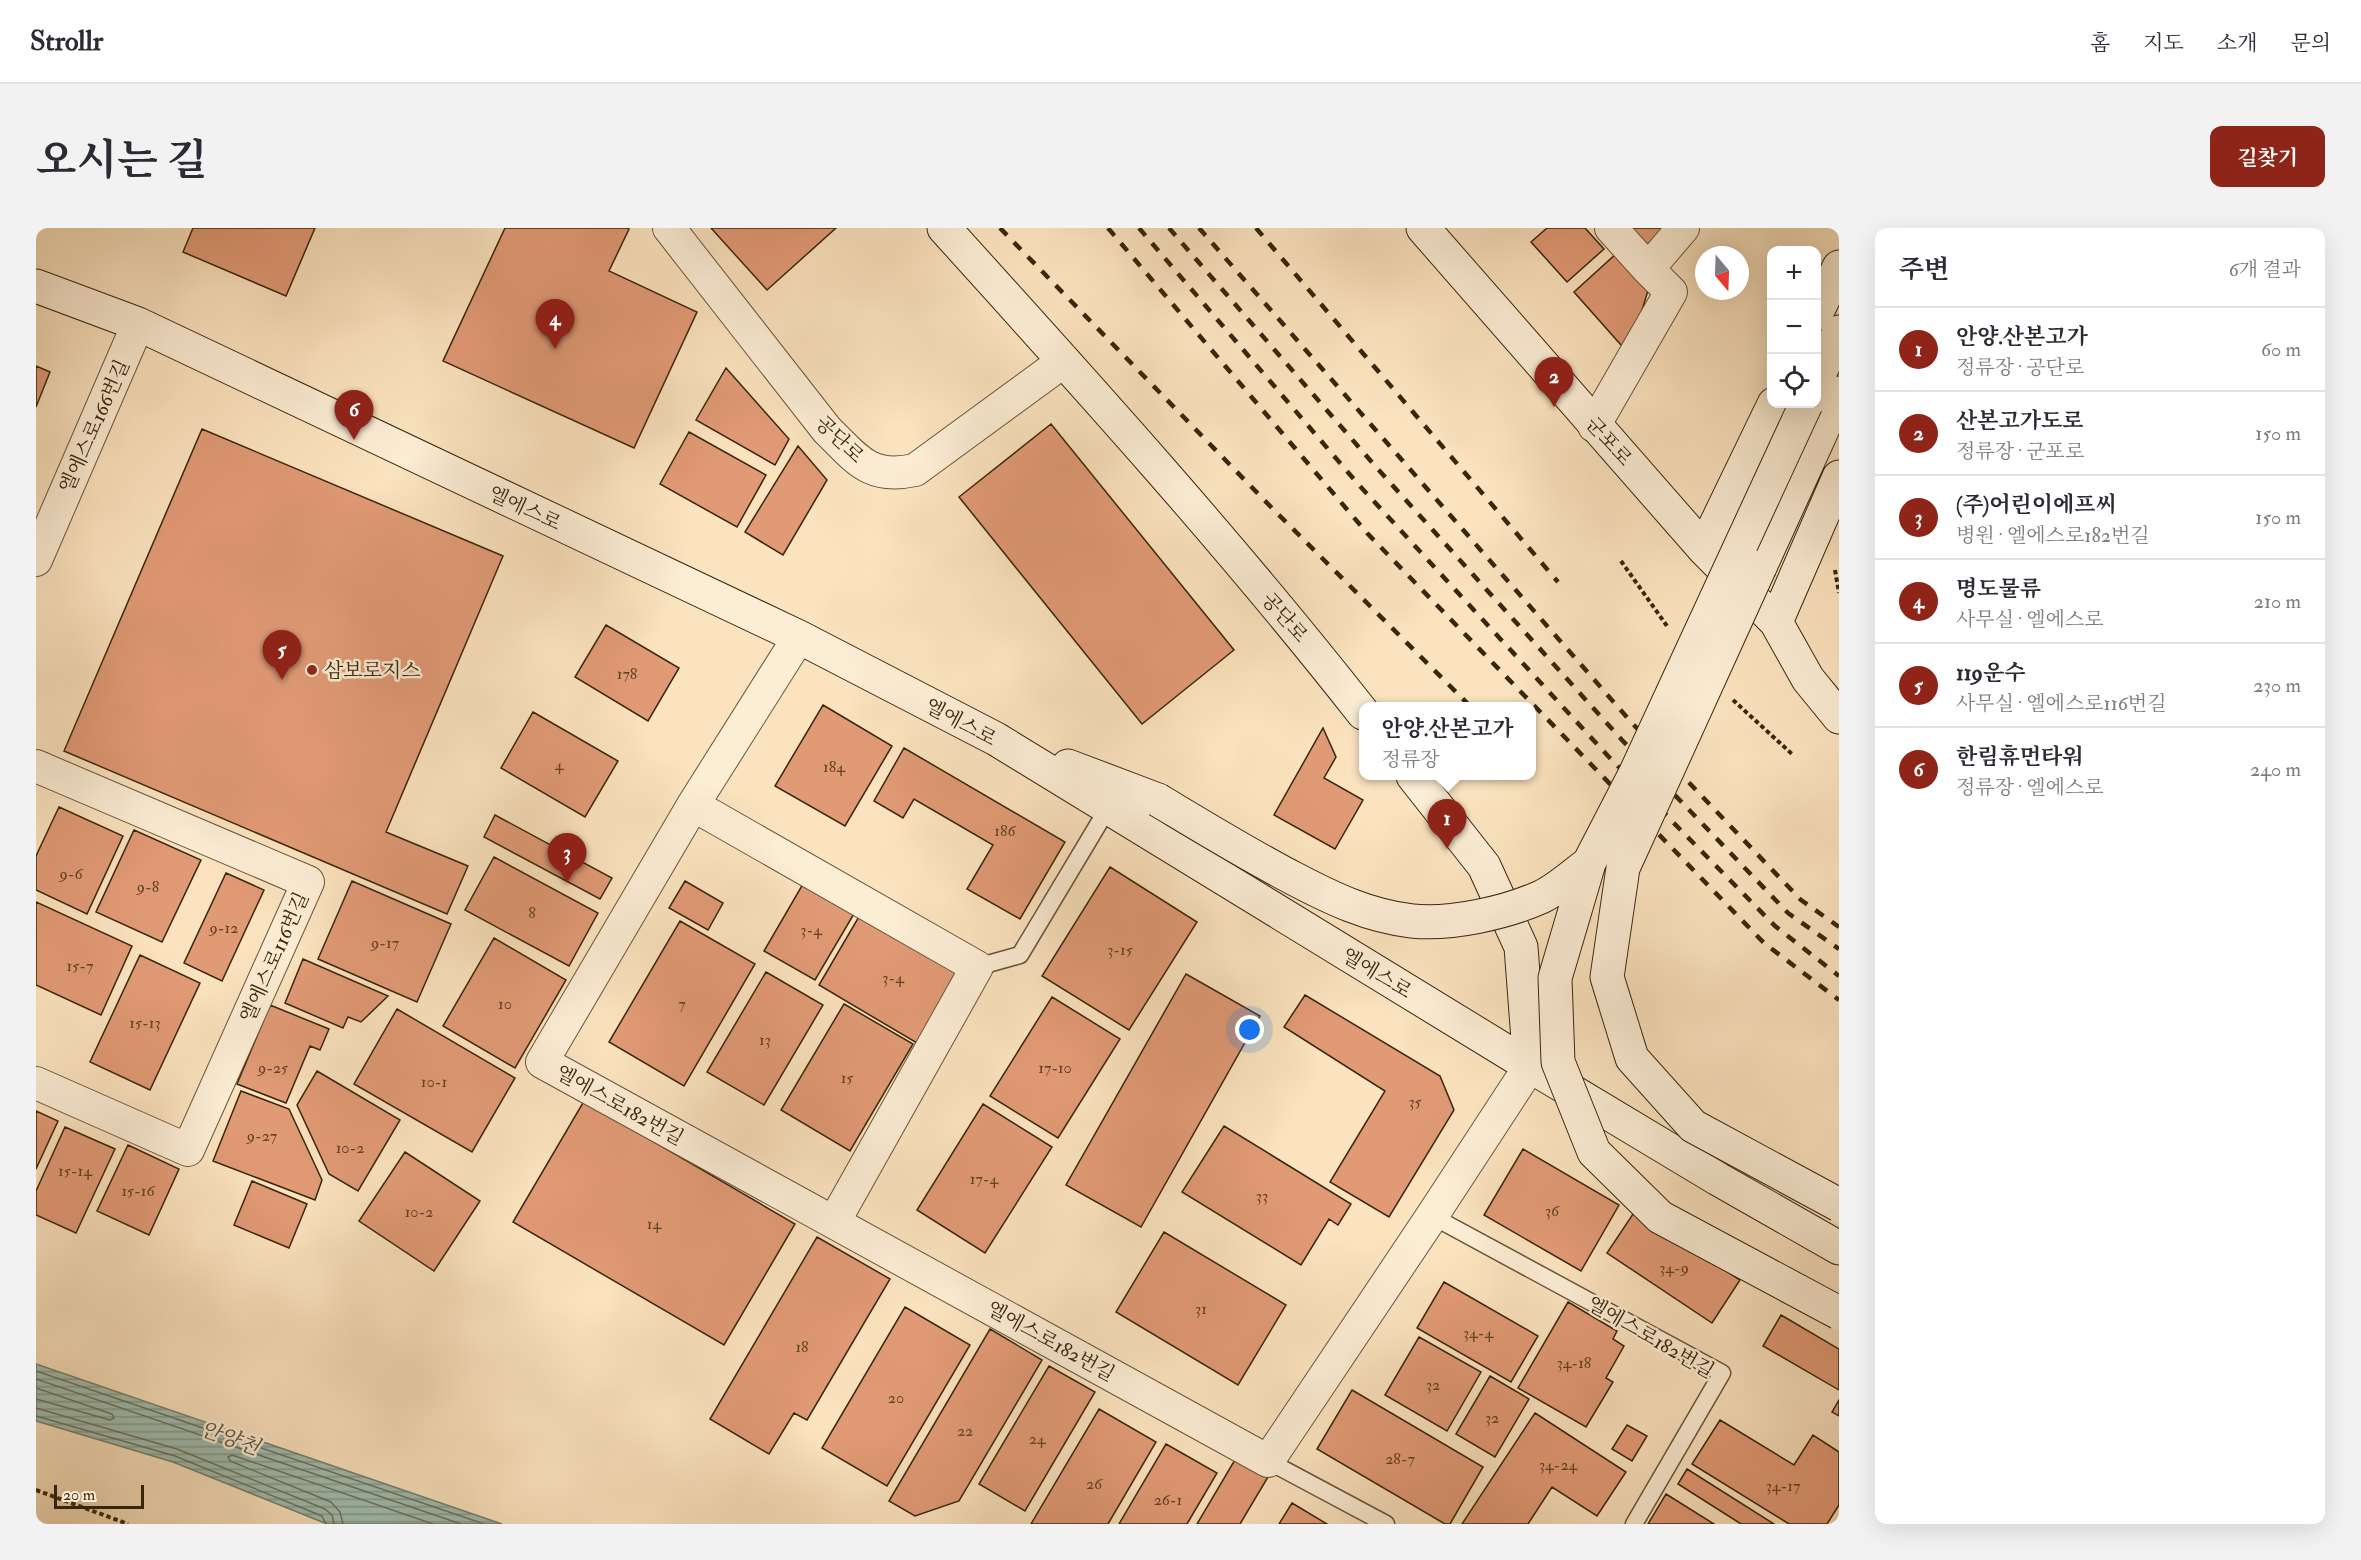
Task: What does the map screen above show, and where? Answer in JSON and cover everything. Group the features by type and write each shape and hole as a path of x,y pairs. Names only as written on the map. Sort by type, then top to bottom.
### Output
{"street":[{"name":"공단로","path":"669,228 827,430 855,457 876,472 896,474 915,470 1064,361"},
{"name":"공단로","path":"944,228 1064,361 1307,642 1359,708"},
{"name":"군포로","path":"1423,228 1704,549 1776,622 1809,679 1839,717"},
{"path":"1594,426 1671,292 1611,228"},
{"path":"1648,268 1683,228"},
{"path":"1821,304 1839,267"},
{"name":"엘에스로","path":"36,286 138,324 799,637 996,739 1530,1066 1718,1179 1839,1248"},
{"name":"엘에스로166번길","path":"36,560 138,324"},
{"path":"1821,370 1839,332"},
{"path":"1839,393 1699,668 1636,772 1589,863 1554,978 1558,1062 1594,1152 1660,1217 1839,1313"},
{"path":"1704,549 1772,408"},
{"path":"1804,408 1699,668 1623,868 1607,977 1632,1058 1693,1126 1839,1205"},
{"path":"1776,622 1839,477"},
{"name":"엘에스로182번길","path":"799,637 693,805 542,1062 1268,1461"},
{"path":"996,739 1158,800 1248,855 1342,904 1373,913 1413,921 1467,919 1507,911 1543,896 1589,863"},
{"name":"엘에스로116번길","path":"36,766 308,882 188,1150 36,1083"},
{"path":"1268,1461 1530,1066 1521,947 1484,866 1416,780"},
{"path":"693,805 977,967 834,1222"}],"lane":[{"path":"977,967 1020,955 1108,808"},
{"name":"엘에스로182번길","path":"1432,1216 1722,1373 1634,1524"},
{"name":"엘에스로182번길","path":"1268,1461 1386,1524"}],"path":[{"path":"1621,561 1699,668 1792,754"},
{"path":"1834,563 1839,593"},
{"path":"36,1490 128,1524"}],"water":[{"name":"안양천","path":"36,1364 502,1524 327,1524 173,1462 36,1421"}],"building":[{"path":"193,228 315,228 286,296 183,252"},
{"path":"505,228 627,228 629,229 609,271 697,312 634,448 443,361"},
{"path":"711,228 836,228 767,290"},
{"path":"1547,228 1585,228 1604,249 1567,282 1531,242"},
{"path":"1618,228 1667,228 1640,253"},
{"path":"1618,252 1649,287 1629,354 1574,292"},
{"path":"36,366 50,372 36,407"},
{"path":"726,368 789,439 775,465 696,420"},
{"path":"1051,424 1234,650 1142,724 959,497"},
{"path":"202,429 503,556 386,832 468,866 447,914 64,751"},
{"path":"689,432 766,475 737,527 660,484"},
{"path":"798,446 827,480 783,555 745,532"},
{"path":"606,625 679,668 648,721 575,677"},
{"path":"823,705 892,746 845,826 775,786"},
{"path":"533,712 618,761 585,817 501,768"},
{"path":"1323,728 1336,757 1324,778 1363,800 1335,849 1274,815"},
{"path":"904,748 1065,842 1020,919 967,889 993,845 914,799 903,818 874,801"},
{"path":"59,807 123,836 87,914 36,890 36,856"},
{"path":"495,815 612,878 600,899 484,837"},
{"path":"134,830 201,860 162,942 96,912"},
{"path":"494,857 598,913 569,966 465,910"},
{"path":"1110,867 1197,922 1129,1030 1042,976"},
{"path":"226,873 264,890 222,981 184,963"},
{"path":"807,877 858,907 815,980 764,951"},
{"path":"352,881 451,924 417,1002 318,959"},
{"path":"685,881 723,903 708,930 669,908"},
{"path":"36,902 132,946 101,1015 36,985"},
{"path":"864,908 967,968 922,1046 819,985"},
{"path":"680,921 755,964 684,1086 609,1042"},
{"path":"494,938 566,980 515,1068 443,1026"},
{"path":"140,955 200,983 150,1090 90,1062"},
{"path":"303,959 388,996 361,1022 348,1017 343,1028 285,1003"},
{"path":"766,972 823,1005 764,1105 707,1072"},
{"path":"1186,974 1260,1016 1141,1227 1066,1185"},
{"path":"1305,995 1440,1076 1454,1110 1389,1217 1330,1182 1385,1091 1284,1027"},
{"path":"1052,997 1120,1039 1058,1138 990,1096"},
{"path":"844,1004 913,1044 850,1151 781,1110"},
{"path":"270,1005 329,1029 320,1050 310,1046 286,1103 237,1084"},
{"path":"397,1009 515,1078 472,1152 354,1084"},
{"path":"317,1071 400,1120 358,1191 329,1174 297,1105"},
{"path":"241,1091 289,1109 322,1180 315,1200 213,1161"},
{"path":"584,1101 795,1224 724,1345 513,1222"},
{"path":"983,1104 1052,1147 985,1253 917,1210"},
{"path":"36,1111 58,1121 36,1169"},
{"path":"1224,1126 1351,1204 1338,1225 1329,1219 1301,1265 1182,1192"},
{"path":"65,1127 115,1149 76,1233 36,1215 36,1191"},
{"path":"128,1145 179,1169 149,1235 97,1211"},
{"path":"1523,1149 1619,1205 1581,1271 1484,1215"},
{"path":"405,1152 480,1201 434,1271 359,1221"},
{"path":"252,1181 307,1204 289,1248 234,1225"},
{"path":"1635,1211 1740,1280 1712,1323 1607,1253"},
{"path":"1164,1232 1286,1305 1238,1385 1116,1312"},
{"path":"817,1237 890,1279 807,1420 794,1413 769,1454 710,1419"},
{"path":"1444,1282 1538,1336 1511,1382 1417,1328"},
{"path":"1568,1302 1617,1331 1613,1339 1624,1346 1606,1378 1613,1382 1586,1427 1518,1388"},
{"path":"905,1307 970,1345 887,1486 822,1448"},
{"path":"1781,1315 1839,1349 1839,1390 1763,1346"},
{"path":"990,1329 1042,1360 959,1501 915,1516 889,1501"},
{"path":"1419,1337 1481,1372 1447,1431 1385,1395"},
{"path":"1049,1366 1095,1392 1025,1511 979,1484"},
{"path":"1490,1376 1529,1399 1495,1457 1456,1434"},
{"path":"1352,1390 1483,1467 1450,1524 1445,1524 1317,1449"},
{"path":"1839,1400 1839,1416 1832,1412"},
{"path":"1099,1409 1156,1442 1108,1524 1031,1524"},
{"path":"1535,1413 1626,1472 1597,1516 1552,1487 1528,1524 1462,1524"},
{"path":"1720,1420 1794,1465 1813,1435 1839,1452 1839,1505 1827,1524 1789,1524 1692,1464"},
{"path":"1627,1425 1647,1436 1632,1461 1612,1449"},
{"path":"1166,1444 1217,1473 1187,1524 1119,1524"},
{"path":"1236,1458 1268,1477 1240,1524 1197,1524"},
{"path":"1687,1469 1774,1524 1741,1524 1678,1484"},
{"path":"1666,1494 1714,1524 1648,1524"},
{"path":"1292,1503 1327,1524 1279,1524"}],"railway":[{"path":"1000,228 1270,506 1466,702"},
{"path":"1108,228 1367,533 1531,702"},
{"path":"1139,228 1358,484 1608,756 1775,926 1839,976"},
{"path":"1169,228 1376,467 1622,740 1788,913 1839,949"},
{"path":"1199,228 1632,723 1801,900 1839,927"},
{"path":"1256,228 1558,582"},
{"path":"1536,708 1764,943 1839,1000"}],"place":[{"name":"명도물류","path":"555,349"},
{"name":"산본고가도로","path":"1554,407"},
{"name":"한림휴먼타워","path":"354,440"},
{"name":"삼보로지스","path":"312,670"},
{"name":"119운수","path":"282,680"},
{"name":"안양.산본고가","path":"1447,849"},
{"name":"(주)어린이에프씨","path":"567,883"}]}
